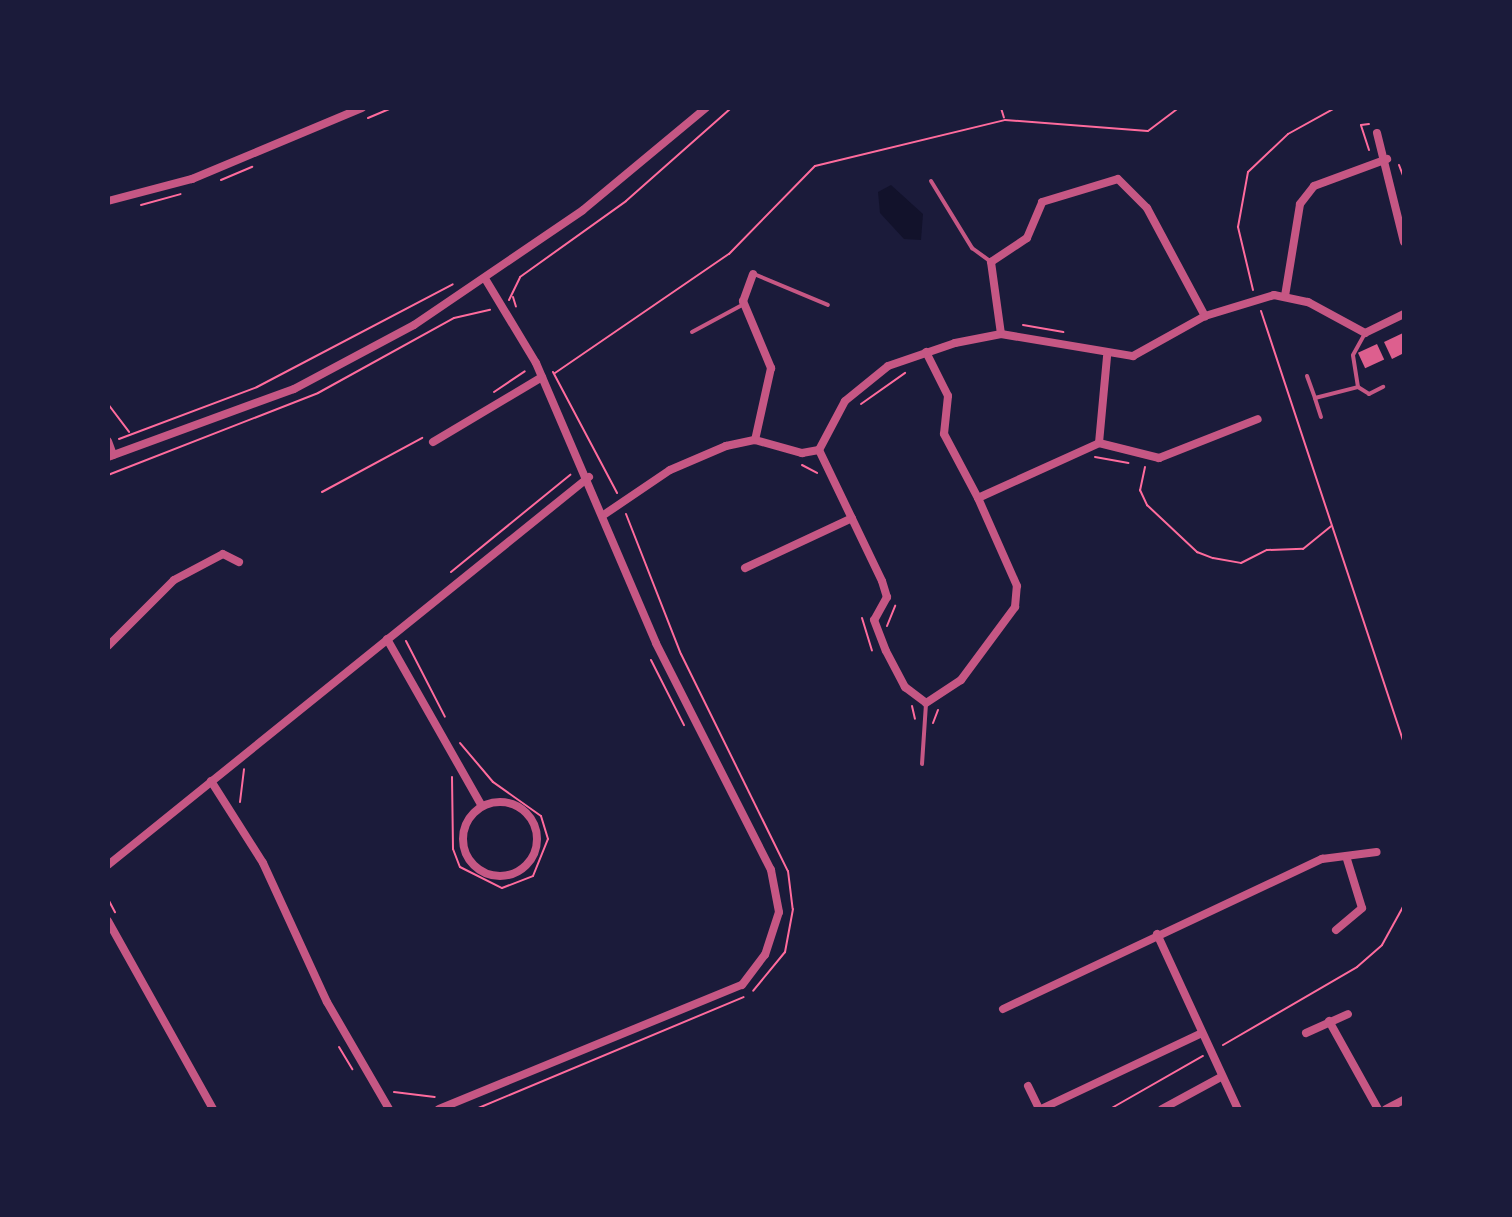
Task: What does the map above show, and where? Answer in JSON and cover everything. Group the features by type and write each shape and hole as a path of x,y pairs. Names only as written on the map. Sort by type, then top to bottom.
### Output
{"street":[{"path":"108,201 192,179 362,108"},
{"path":"108,442 110,456 294,389 486,280 706,108"},
{"path":"1377,133 1387,159 1404,242"},
{"path":"1285,296 1300,204 1314,186 1387,159"},
{"path":"1001,334 986,271 991,262 1027,238 1042,202 1118,179 1147,208 1205,316"},
{"path":"753,274 745,304 771,368 755,440"},
{"path":"439,1109 742,985 765,955 779,912 771,870 656,643 589,477 542,377 486,280"},
{"path":"819,450 845,401 888,366 926,352 1001,334 1107,356 1133,356 1205,316 1285,296 1365,333 1404,314"},
{"path":"819,450 873,558 887,597 874,620 905,687 926,703 961,680 1015,607 1017,586 978,498 944,434 948,396 926,352"},
{"path":"1099,443 1107,356"},
{"path":"433,442 542,377"},
{"path":"978,498 1099,443 1146,462 1258,419"},
{"path":"605,514 670,470 755,440 802,453 819,450"},
{"path":"108,865 589,477"},
{"path":"745,568 852,518"},
{"path":"108,646 174,580 223,554 239,562"},
{"path":"387,639 482,806"},
{"path":"211,781 263,863 327,1002 389,1109"},
{"path":"482,806 519,806 536,826 536,851 520,871 496,876 468,857 466,823 482,806"},
{"path":"1003,1009 1322,859 1377,852"},
{"path":"1336,930 1362,908 1346,856"},
{"path":"108,921 213,1109"},
{"path":"1157,934 1219,1078 1238,1109"},
{"path":"1306,1033 1348,1014"},
{"path":"1329,1021 1378,1109"},
{"path":"1028,1086 1040,1109 1200,1034"},
{"path":"1162,1109 1219,1078"},
{"path":"1386,1109 1404,1100"}],"lane":[{"path":"931,181 972,248 991,262"},
{"path":"753,274 828,305"},
{"path":"692,332 745,304"},
{"path":"1358,387 1353,355 1365,333"},
{"path":"1307,376 1321,417"},
{"path":"1315,398 1358,387 1369,394 1383,387"},
{"path":"922,764 926,703"},
{"path":"108,941 117,936"}],"path":[{"path":"1001,108 1005,120"},
{"path":"542,377 554,373 729,254 815,166 1005,120 1148,131 1179,108"},
{"path":"1371,157 1361,125 1382,122"},
{"path":"1393,150 1404,178"},
{"path":"108,442 257,387 455,282"},
{"path":"1240,293 1266,285"},
{"path":"513,297 524,321"},
{"path":"1247,310 1267,303"},
{"path":"492,310 498,321"},
{"path":"1018,325 1069,335"},
{"path":"476,1109 732,1006 763,984 785,952 793,909 788,871 681,654 621,502 546,360"},
{"path":"524,366 533,383"},
{"path":"859,405 911,368"},
{"path":"108,404 118,427 130,432"},
{"path":"1087,456 1146,462 1140,490 1147,505 1197,552 1213,558 1241,563 1267,550 1303,549 1331,525"},
{"path":"792,461 815,471 823,485"},
{"path":"815,471 825,461"},
{"path":"570,465 579,483"},
{"path":"625,512 633,504"},
{"path":"892,640 886,629 895,598"},
{"path":"870,612 857,622 877,658"},
{"path":"650,657 690,736"},
{"path":"905,701 923,724 937,723 942,707"},
{"path":"241,757 239,803 246,816"},
{"path":"1110,1109 1357,967 1382,945 1404,905"},
{"path":"390,1091 440,1099"}],"shaded area":[{"path":"891,185 923,214 921,240 904,239 880,213 878,192"}],"building":[{"path":"1403,333 1404,353 1392,359 1384,342"},
{"path":"1377,344 1384,359 1365,368 1358,353"}],"waterway":[{"path":"983,108 1019,108"}]}
